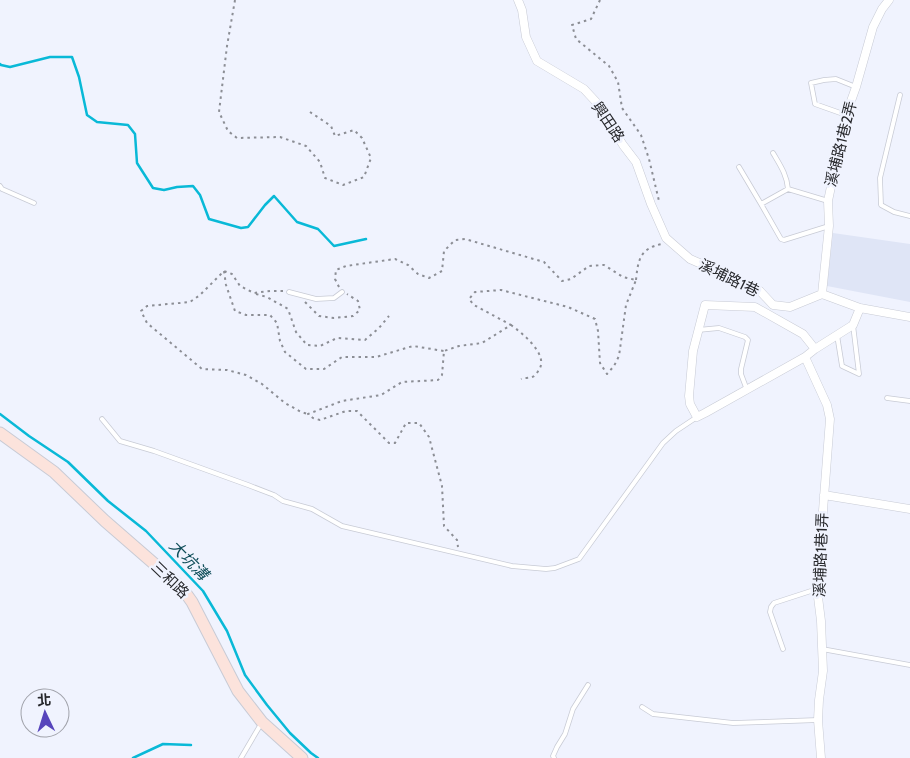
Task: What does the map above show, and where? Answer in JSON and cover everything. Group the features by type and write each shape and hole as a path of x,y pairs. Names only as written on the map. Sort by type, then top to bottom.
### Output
{"main road":[{"name":"三和路","path":"0,433 54,472 182,588 192,602 238,691 262,722 302,758"}],"street":[{"name":"興田路","path":"518,0 522,10 526,37 537,61 584,89 597,103 636,162 666,238"},
{"name":"溪埔路1巷2弄","path":"822,294 829,226 828,201 846,115 873,27 888,0"},
{"name":"溪埔路1巷","path":"666,238 690,259 759,290 773,305 790,307 822,294"},
{"path":"822,294 860,308 910,317"},
{"path":"814,350 803,334 755,307 705,305 693,351 690,404 697,416 747,390 805,357 853,325 860,308"},
{"name":"溪埔路1巷1弄","path":"805,357 827,405 830,419 817,589 821,621 823,671 818,720 821,758"},
{"path":"824,496 910,509"}],"lane":[{"path":"846,115 815,104 811,83 836,79 856,87"},
{"path":"900,95 880,178 880,206 910,216"},
{"path":"772,153 788,180 788,189"},
{"path":"739,167 780,239 784,240 829,226"},
{"path":"0,186 2,189 34,203"},
{"path":"761,204 788,189 828,201"},
{"path":"289,292 316,299 334,298 342,292"},
{"path":"837,335 842,366 859,374 853,325"},
{"path":"698,330 719,328 748,340 741,368 741,374 747,390"},
{"path":"887,398 910,401"},
{"path":"102,419 120,441 154,451 248,485 274,495 283,501 312,509 342,526 512,566 546,569 555,568 579,559 663,443 697,416"},
{"path":"783,649 770,612 771,607 774,603 817,589"},
{"path":"822,649 910,665"},
{"path":"554,758 553,756 565,734 573,709 588,685"},
{"path":"642,707 653,714 733,723 818,720"},
{"path":"241,758 262,722"}],"path":[{"path":"235,0 219,112 228,131 237,138 280,137 306,146 320,162 325,178 343,185 364,177 371,158 362,138 354,130 335,136 331,126 310,112"},
{"path":"600,0 591,19 572,25 572,30 576,39 609,66 618,82 622,108 641,134 661,206"},
{"path":"520,379 533,377 538,373 542,364 539,353 511,325 474,305 470,298 474,292 501,290 568,307 595,319 598,331 600,363 607,374 619,356 626,305 636,280 638,262 644,252 652,246 662,244 666,238"},
{"path":"304,302 319,316 334,318 353,316 360,310 358,301 342,292 334,279 336,270 346,266 395,259 408,265 418,274 429,278 442,271 444,251 455,240 465,239 544,262 562,281 571,279 589,266 604,265 623,277 636,280"},
{"path":"224,271 226,285 235,311 246,316 270,315 277,324 280,341 285,352 306,369 324,370 342,357 376,357 412,346 444,351 458,346 482,343 511,325"},
{"path":"224,271 232,274 240,286 288,309 296,332 307,344 320,346 337,338 365,340 380,328 389,316"},
{"path":"224,271 200,295 190,302 147,306 141,311 146,323 202,369 227,370 246,375 262,384 285,403 313,418 320,420 346,411 357,412 389,443 395,442 406,423 419,423 429,437 442,486 444,526 457,540 459,554"},
{"path":"254,293 280,290 289,292"},
{"path":"308,414 342,401 381,395 402,382 438,380 442,375 444,351"}],"shaded area":[{"path":"833,233 910,244 910,302 827,286"}],"waterway":[{"path":"0,64 10,67 50,57 72,57 79,77 87,115 97,122 128,125 135,134 137,163 153,188 164,190 193,186 200,195 209,219 241,228 248,227 274,196 297,222 318,229 334,246 366,239"},
{"name":"大坑溝","path":"0,414 68,462 108,501 146,531 203,591 227,631 245,675 290,733 318,758"},
{"path":"133,758 163,744 191,745"}]}
